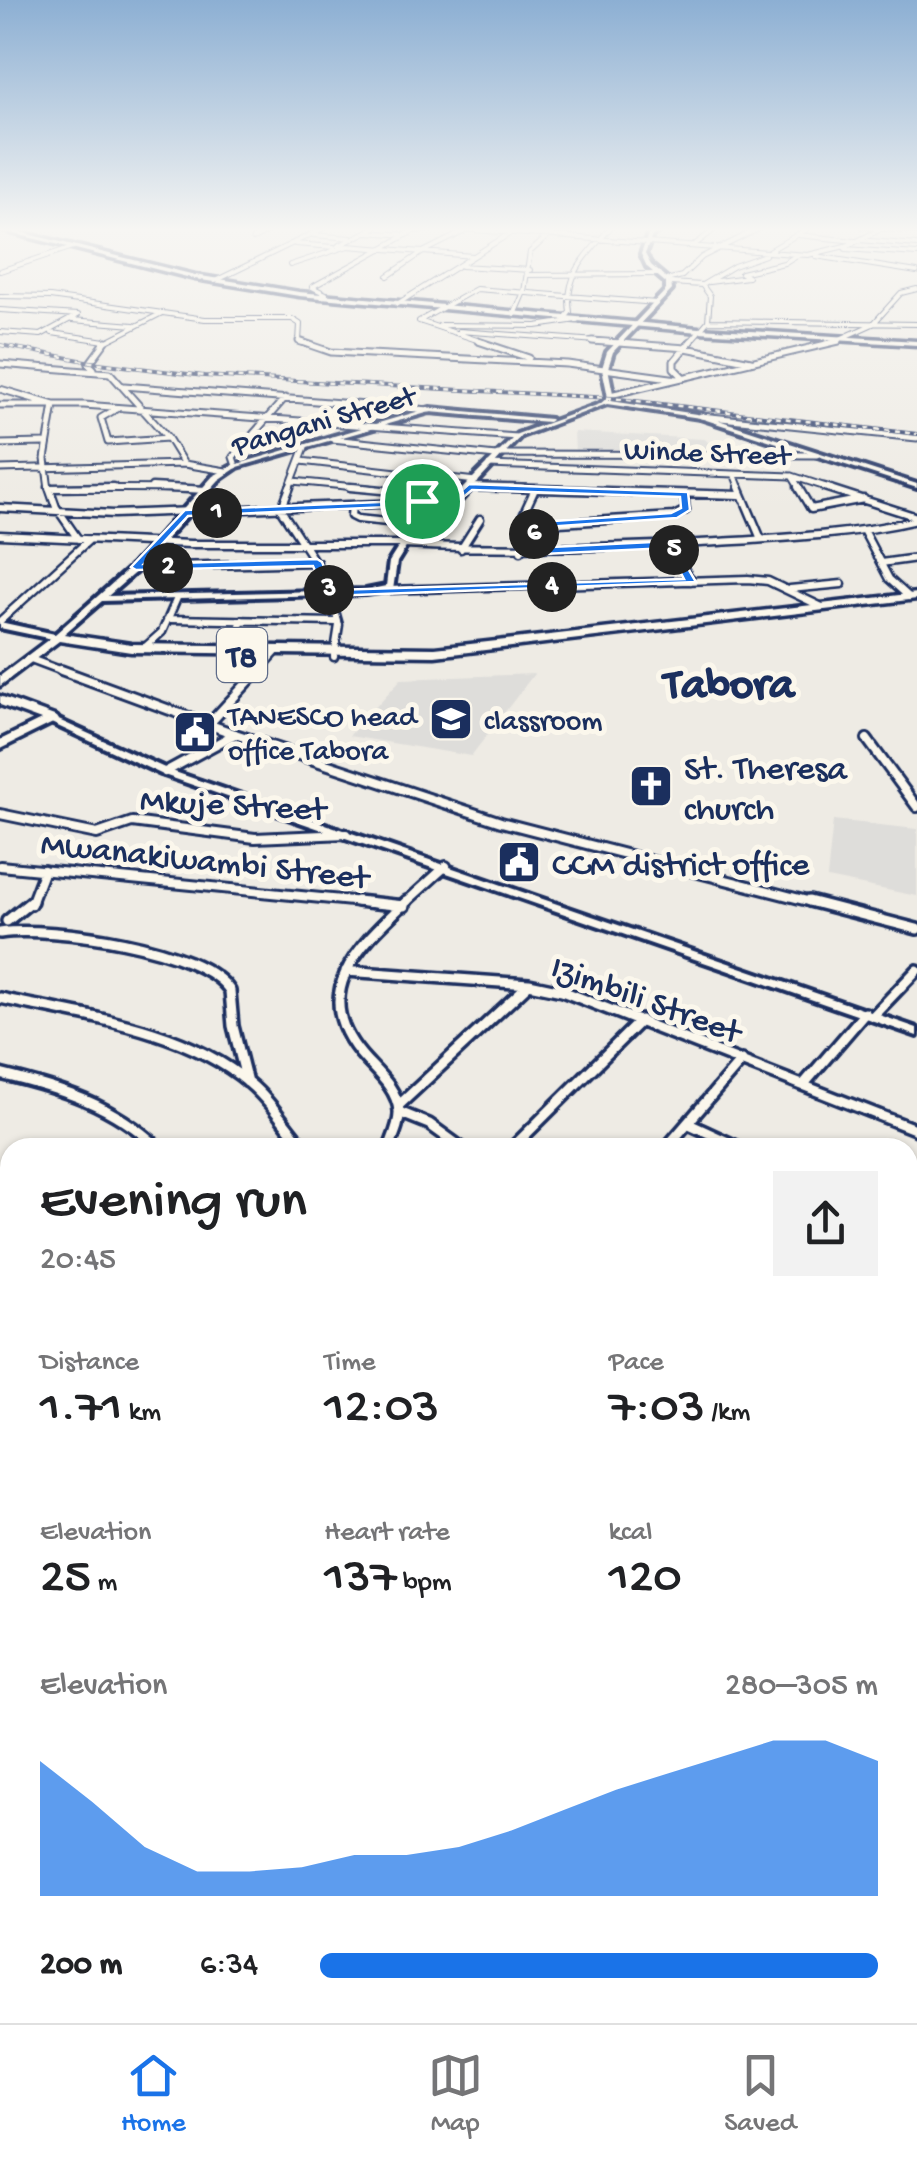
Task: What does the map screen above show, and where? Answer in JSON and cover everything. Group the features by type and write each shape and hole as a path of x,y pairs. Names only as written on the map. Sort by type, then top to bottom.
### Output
{"highway":[{"path":"592,321 917,343"},
{"name":"T8","path":"48,647 334,654 435,652 913,596"},
{"name":"T8","path":"48,647 79,643 276,653"},
{"path":"0,682 48,647"},
{"path":"0,700 52,720"},
{"path":"0,745 52,720"}],"street":[{"path":"0,332 28,336 49,332 69,321"},
{"path":"91,321 140,325"},
{"path":"94,368 89,364 96,360 94,353 105,341 147,321"},
{"path":"295,321 300,324 300,342 332,352 535,362 680,378"},
{"path":"423,321 535,362"},
{"path":"425,325 544,326 568,321"},
{"path":"609,398 604,368 617,343 638,321"},
{"path":"680,378 674,361 708,321"},
{"path":"721,321 917,324"},
{"path":"386,590 392,584 393,562 404,545 457,499 517,437 609,398 844,340 873,321"},
{"path":"49,332 105,341"},
{"path":"451,332 686,348 755,362"},
{"path":"0,364 94,368 110,373 168,438 184,464"},
{"path":"126,388 142,386 430,410"},
{"path":"0,389 54,404"},
{"path":"236,466 234,457 285,398"},
{"path":"609,398 701,416 917,438"},
{"path":"54,404 44,443 44,467 56,513 78,539"},
{"path":"0,405 54,404 517,437"},
{"path":"118,408 102,418 108,442 168,438"},
{"name":"Pangani Street","path":"48,647 136,567 226,470 430,410 551,420"},
{"path":"701,416 917,486"},
{"path":"332,439 497,455 817,455"},
{"path":"0,444 44,443"},
{"path":"281,510 305,446"},
{"path":"300,461 472,484 740,496"},
{"path":"0,468 184,464 226,470"},
{"name":"Winde Street","path":"489,464 792,476 917,519"},
{"path":"735,476 740,496 761,539"},
{"path":"792,476 811,508 865,499"},
{"path":"293,481 457,499"},
{"path":"50,488 142,486 206,490"},
{"path":"535,489 523,515 547,523"},
{"path":"522,552 540,526 547,523 674,516 686,510 684,494"},
{"path":"0,508 56,513 185,513 457,499"},
{"path":"352,505 352,516 357,519 428,526"},
{"path":"281,510 317,562 330,593 336,622 334,654"},
{"path":"0,535 158,543 404,545 522,552 761,539 863,530 917,519"},
{"path":"462,548 480,520"},
{"path":"863,530 889,580 913,596"},
{"path":"0,623 89,540"},
{"path":"672,544 691,582"},
{"path":"881,564 917,558"},
{"path":"136,567 317,562"},
{"path":"100,599 759,580 822,607"},
{"path":"787,590 842,584"},
{"path":"144,648 170,620 177,598"},
{"path":"170,620 336,622"},
{"path":"231,650 242,620"},
{"path":"0,623 33,633 48,647 235,734 501,822 917,929"},
{"path":"210,724 276,653"},
{"path":"52,720 164,772 446,866 917,1032"},
{"path":"164,772 235,734"},
{"path":"866,739 917,807"},
{"name":"Mkuje Street","path":"0,814 97,834 132,822 256,838 350,834"},
{"name":"Mwanakiwambi Street","path":"0,866 404,906"},
{"path":"446,866 346,970 336,1004 344,1032 399,1109 448,1138"},
{"path":"5,929 30,906 44,870"},
{"path":"0,912 5,929"},
{"path":"5,929 86,934 178,959 218,976 232,996 234,1034 247,1082"},
{"name":"Izimbili Street","path":"346,970 529,984 562,991 917,1130"},
{"path":"804,1084 869,1014 917,970"},
{"path":"392,1138 399,1109 529,984"},
{"path":"0,998 156,1036 247,1082 296,1138"},
{"path":"522,1138 641,1020"},
{"path":"676,1138 742,1060"},
{"path":"0,1074 112,1107 149,1138"},
{"path":"689,1124 719,1138"}],"shaded area":[{"path":"574,432 705,439 719,454 575,453"},
{"path":"534,674 471,756 349,736 401,679"},
{"path":"833,820 917,829 917,896 827,878"}],"railway":[{"path":"0,345 91,362 204,376 611,398 917,434"}],"place":[{"name":"classroom","path":"451,719"},
{"name":"TANESCO head office Tabora","path":"195,732"},
{"name":"St. Theresa church","path":"651,786"},
{"name":"CCM district office","path":"519,862"}],"district":[{"name":"Tabora","path":"729,680"}],"route":[{"path":"469,487 684,494 686,510 674,516 543,524 522,552 672,544 691,582 330,593 317,562 217,568 136,567 185,513 422,501 455,502 469,487"}]}
